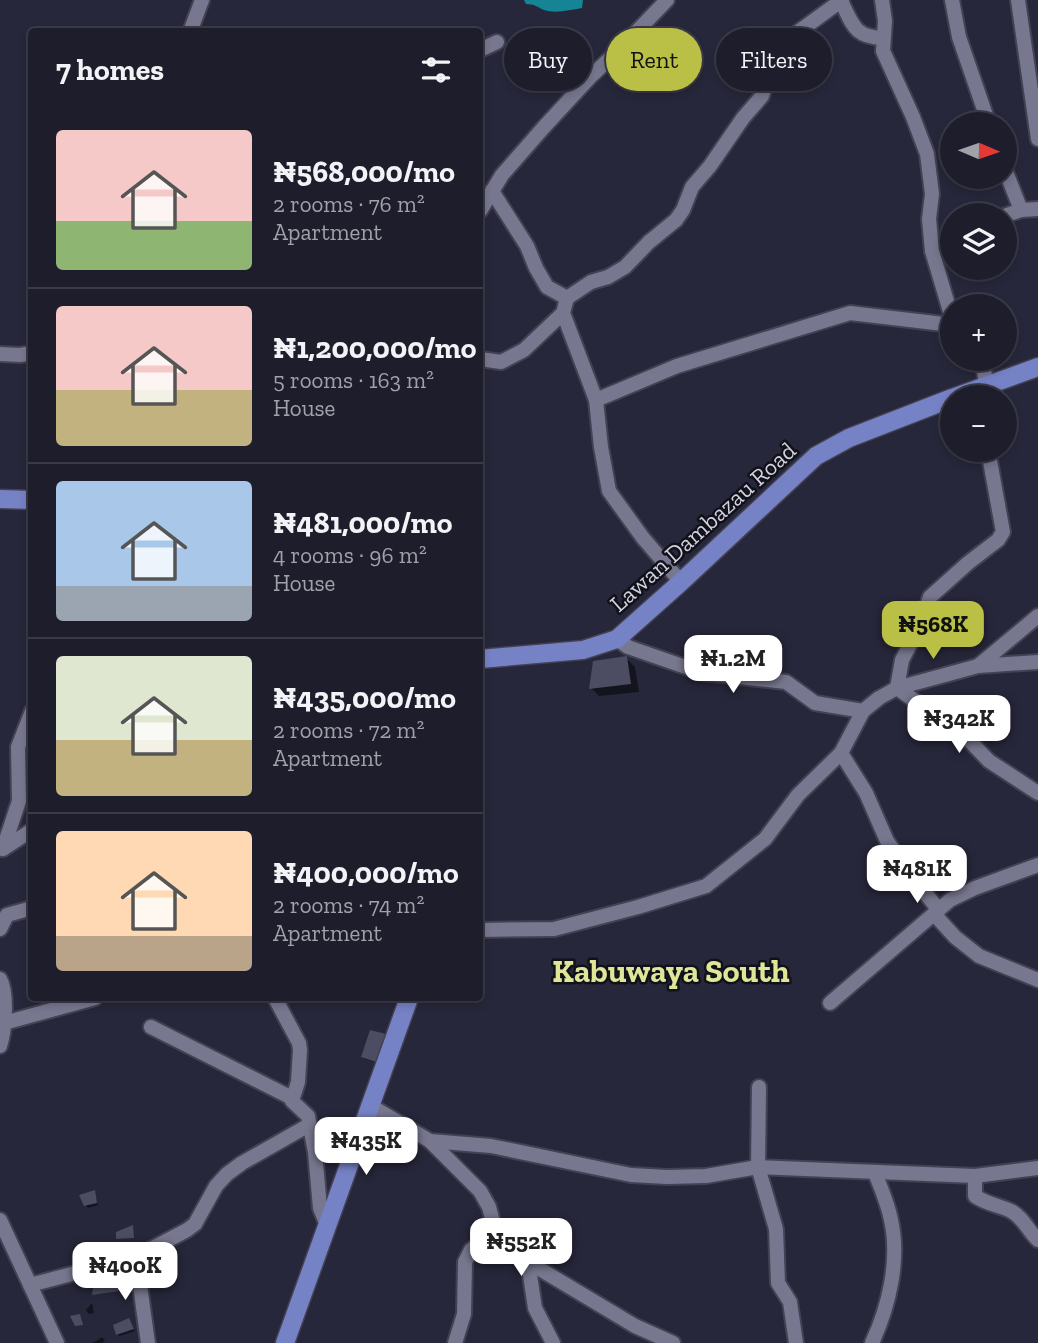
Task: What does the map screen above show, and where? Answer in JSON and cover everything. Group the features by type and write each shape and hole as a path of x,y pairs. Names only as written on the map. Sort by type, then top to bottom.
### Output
{"main road":[{"name":"Lawan Dambazau Road","path":"1000,385 1038,367"},
{"name":"Lawan Dambazau Road","path":"483,659 583,650 617,639 816,456 849,438 940,403"},
{"path":"0,499 28,500"},
{"path":"285,1343 408,1001"}],"street":[{"path":"192,28 202,0"},
{"path":"483,206 502,175 573,95 667,0"},
{"path":"483,359 501,362 524,350 563,313 567,298 591,282 608,277 625,267 649,242 676,220 692,187 762,96 775,54 783,43 842,0 855,30 866,37 883,38"},
{"path":"882,0 885,21 883,51 914,117 927,154 932,194 929,219 932,251 945,294"},
{"path":"952,0 959,37 985,112"},
{"path":"1018,0 1038,139"},
{"path":"483,48 497,41"},
{"path":"1013,189 1021,210"},
{"path":"492,191 527,246 547,287 567,298"},
{"path":"1017,211 1038,209"},
{"path":"932,251 940,251"},
{"path":"563,313 596,400 609,491 643,538 681,582"},
{"path":"596,400 677,366 850,313 940,324"},
{"path":"0,354 28,354"},
{"path":"897,688 902,660 920,625 930,597 998,540 1003,532 990,462"},
{"path":"978,666 1038,616"},
{"path":"617,639 628,647 704,673 786,682 815,702 863,710"},
{"path":"483,930 554,929 706,886 765,839 798,795 841,752 863,710 897,688 978,666 1038,662"},
{"path":"897,688 967,738 989,761 1038,793"},
{"path":"2,850 19,801 18,747 28,721"},
{"path":"841,752 866,793 887,841 955,937 979,956 1038,980"},
{"path":"2,850 28,833"},
{"path":"830,1003 950,900 1038,865"},
{"path":"0,929 7,915 28,909"},
{"path":"0,979 4,994 4,1023 0,1046"},
{"path":"4,1023 84,1001"},
{"path":"277,1001 299,1043 299,1082 292,1104 307,1113 315,1152 320,1208 327,1225"},
{"path":"151,1027 292,1098"},
{"path":"759,1087 758,1167 776,1229 778,1283 790,1302 796,1343"},
{"path":"371,1106 430,1141 480,1191 489,1207 495,1229 528,1262 635,1326 673,1343"},
{"path":"30,1286 136,1257 195,1224 216,1186 227,1174 309,1125"},
{"path":"430,1141 491,1146 631,1175 667,1177 706,1176 758,1167 975,1176 1038,1168"},
{"path":"873,1343 890,1286 893,1256 891,1221 875,1173"},
{"path":"975,1176 975,1196 982,1202 1010,1210 1026,1223 1031,1234 1038,1240"},
{"path":"0,1220 57,1343"},
{"path":"454,1343 464,1314 465,1262 471,1251 495,1229"},
{"path":"136,1257 148,1343"},
{"path":"528,1262 535,1308 553,1343"}],"water":[{"path":"524,0 583,0 582,8 553,12 526,4"}],"building":[{"path":"627,656 631,684 589,689 593,661"},
{"path":"370,1030 386,1034 376,1062 361,1057"},
{"path":"95,1190 97,1203 84,1206 79,1195"},
{"path":"133,1225 134,1238 116,1239 116,1232"},
{"path":"117,1284 119,1291 92,1295 93,1288"},
{"path":"80,1314 83,1325 75,1326 70,1316"},
{"path":"129,1318 134,1329 116,1335 113,1325"}],"district":[{"name":"Kabuwaya South","path":"671,971"}]}
